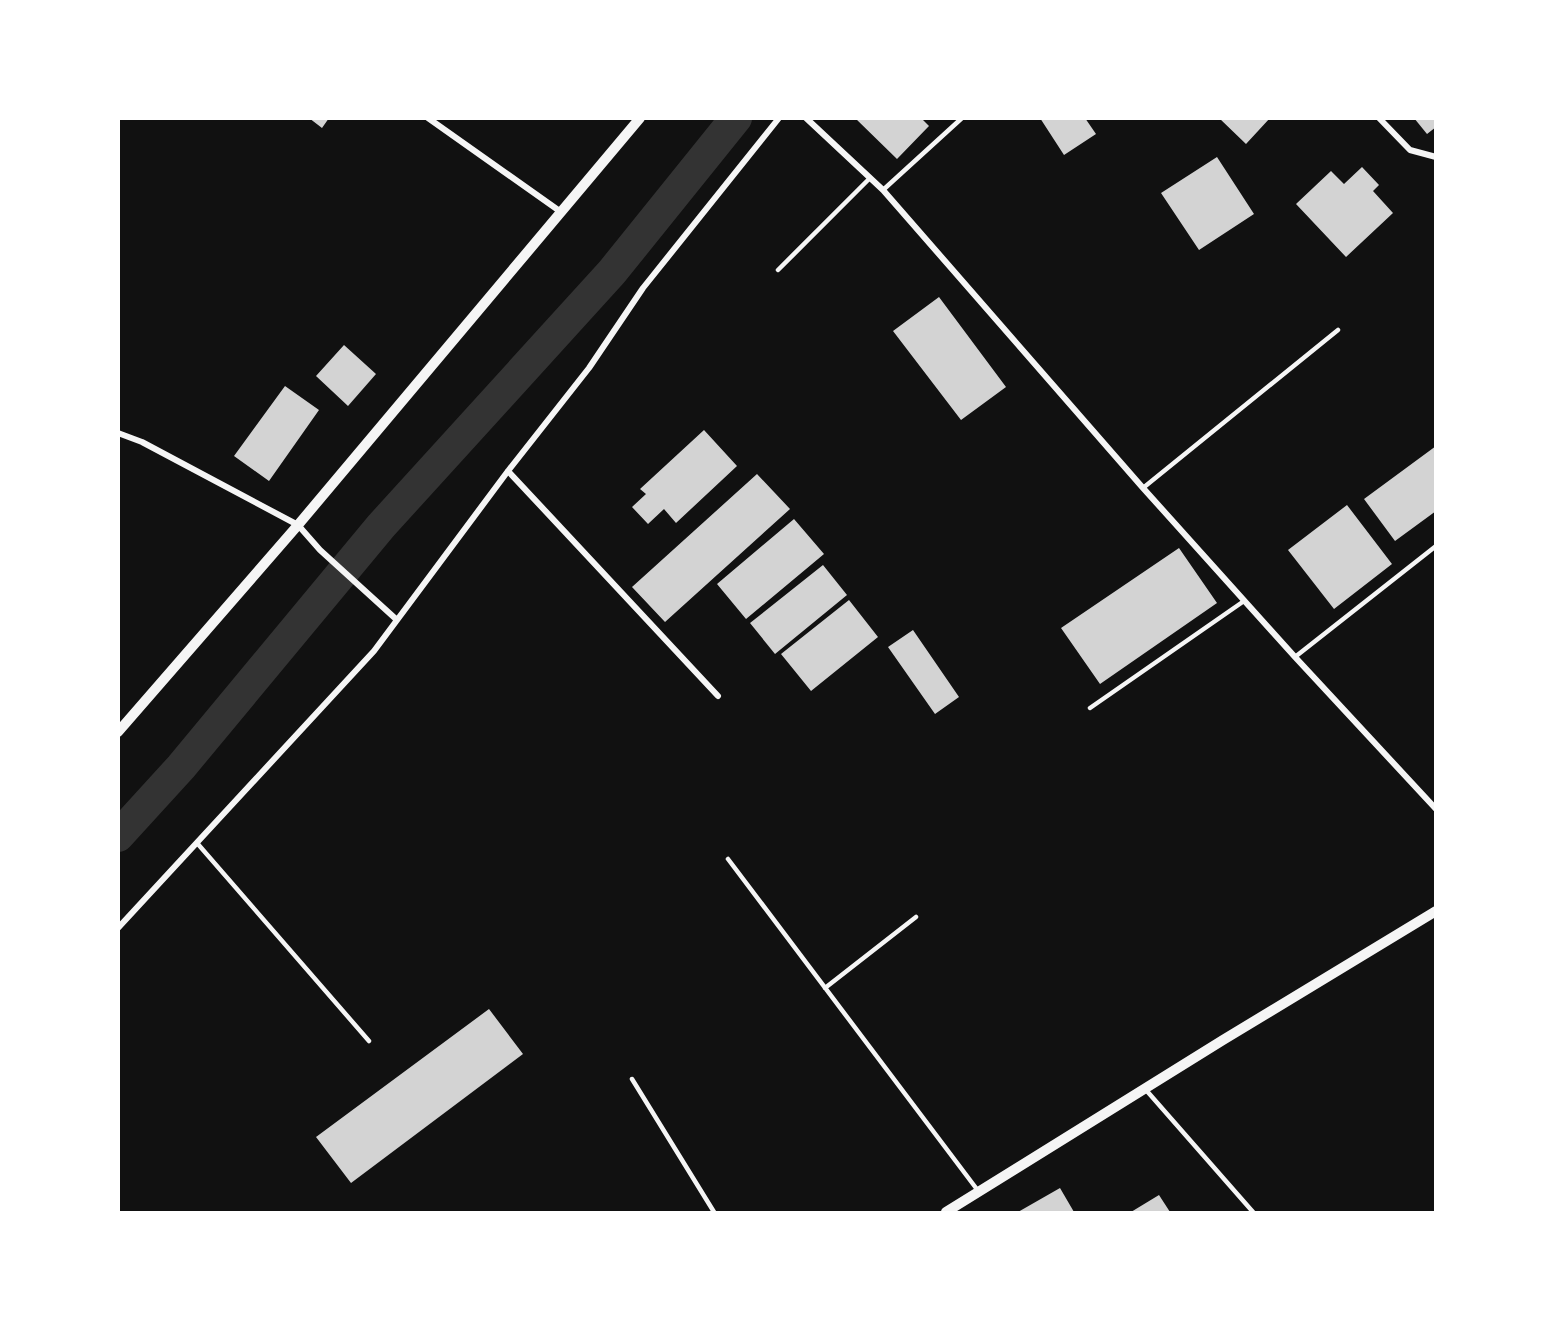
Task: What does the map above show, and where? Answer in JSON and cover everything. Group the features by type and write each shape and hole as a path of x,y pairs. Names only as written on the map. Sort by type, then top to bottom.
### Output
{"street":[{"path":"428,118 561,212"},
{"path":"118,732 298,525 640,118"},
{"path":"118,928 374,651 508,471 589,368 643,288 779,118"},
{"path":"806,118 883,190 1244,602 1436,809"},
{"path":"1380,118 1410,150 1436,157"},
{"path":"118,434 142,442 298,525 320,550 397,620"},
{"path":"508,471 718,696"},
{"path":"946,1212 1223,1040 1435,915"}],"lane":[{"path":"883,190 962,118"},
{"path":"778,270 870,178"},
{"path":"1143,488 1338,330"},
{"path":"1295,657 1436,546"},
{"path":"1090,708 1244,602"},
{"path":"197,843 369,1041"},
{"path":"728,859 979,1192"},
{"path":"825,988 916,917"},
{"path":"632,1078 714,1212"},
{"path":"1145,1089 1253,1212"}],"building":[{"path":"309,118 329,118 322,128"},
{"path":"855,118 921,118 929,126 897,159"},
{"path":"1040,118 1085,118 1096,134 1064,155"},
{"path":"1219,118 1270,118 1246,144"},
{"path":"1414,118 1436,118 1436,127 1427,134"},
{"path":"1217,157 1254,214 1199,250 1161,193"},
{"path":"1362,167 1379,185 1373,191 1393,213 1346,257 1296,204 1331,171 1344,184"},
{"path":"939,297 1006,387 961,420 893,331"},
{"path":"344,345 376,374 348,406 316,376"},
{"path":"285,386 319,410 269,481 234,456"},
{"path":"704,430 737,466 676,523 664,509 648,524 632,507 646,494 640,489"},
{"path":"1436,446 1436,511 1395,541 1364,499"},
{"path":"757,474 790,509 665,622 632,587"},
{"path":"1347,505 1392,564 1334,609 1288,550"},
{"path":"794,519 824,554 746,619 717,584"},
{"path":"1179,548 1217,603 1100,684 1061,628"},
{"path":"823,565 847,595 775,654 750,623"},
{"path":"849,600 878,637 811,691 781,654"},
{"path":"913,630 959,697 935,714 888,647"},
{"path":"489,1009 523,1054 351,1183 316,1137"},
{"path":"1060,1188 1074,1212 1018,1212"},
{"path":"1159,1195 1170,1212 1131,1212"}],"waterway":[{"path":"118,836 181,767 381,526 612,272 736,118"}]}
